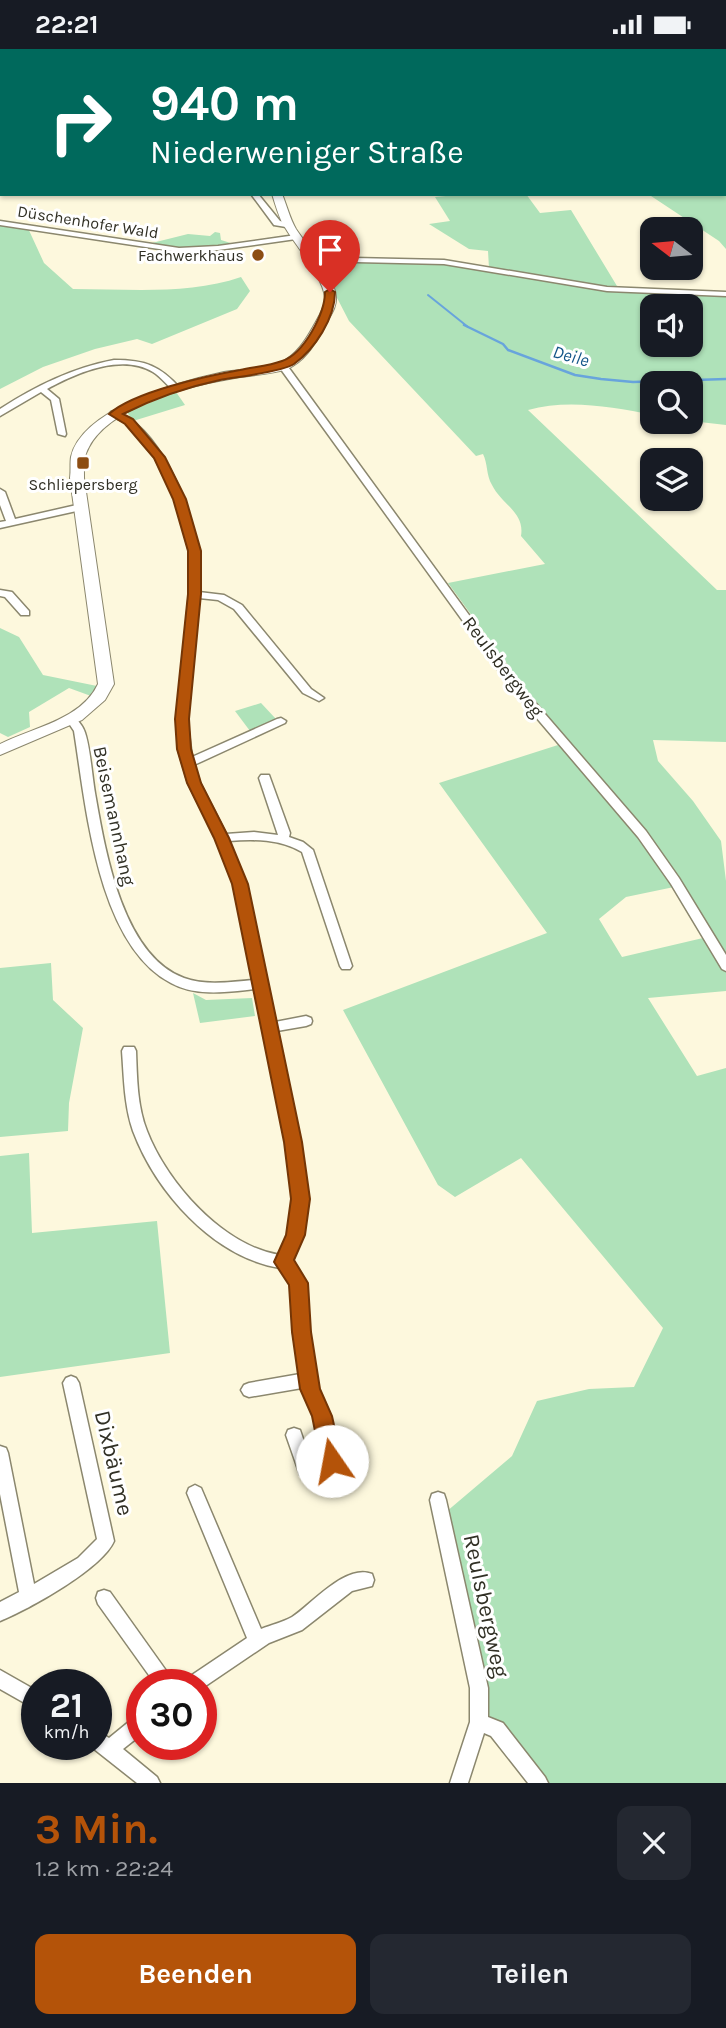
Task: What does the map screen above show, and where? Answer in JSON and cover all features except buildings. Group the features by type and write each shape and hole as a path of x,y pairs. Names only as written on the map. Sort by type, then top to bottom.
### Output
{"street":[{"path":"256,196 277,223 289,226"},
{"path":"0,750 71,719 97,702 106,684 77,478 78,456 88,438 114,414 136,403 230,374 283,366 303,352 331,304 330,292 312,259 289,226 278,196"},
{"name":"Düschenhofer Wald","path":"0,223 179,250 218,248 296,237"},
{"path":"312,259 432,261 607,289 726,295"},
{"path":"0,413 41,388 83,371 126,363 152,368 177,389"},
{"name":"Reulsbergweg","path":"283,366 516,687 648,842 726,966"},
{"path":"41,388 54,397 62,430 73,425"},
{"path":"114,414 129,422 159,457 180,499 194,551 194,594 182,719 187,764 202,802 222,838 240,884 293,1142 300,1199 295,1235 284,1262"},
{"path":"0,492 11,522"},
{"path":"0,525 81,507"},
{"path":"0,593 8,594 25,613"},
{"path":"194,594 220,597 237,607 307,691 319,698"},
{"name":"Beisemannhang","path":"71,719 79,731 110,888 126,926 140,949 159,970 190,985 224,988 260,984"},
{"path":"187,764 281,721"},
{"path":"265,778 284,833 283,840"},
{"path":"222,838 283,840 299,843 307,850 346,966"},
{"path":"269,1028 306,1021"},
{"path":"129,1051 139,1129 156,1166 220,1236 239,1250 260,1259 284,1262 299,1283 301,1332 308,1380 322,1416 332,1461 327,1471 313,1475 306,1470 295,1435"},
{"path":"249,1390 308,1380"},
{"name":"Dixbäume","path":"0,1612 28,1595 45,1589 97,1553 106,1541 71,1383"},
{"path":"0,1453 28,1595"},
{"path":"195,1493 257,1641"},
{"name":"Reulsbergweg","path":"438,1500 479,1688 478,1722 459,1783"},
{"path":"216,1669 257,1641 296,1624 348,1584 366,1580"},
{"path":"104,1598 155,1669"},
{"path":"0,1679 21,1691"},
{"path":"478,1722 497,1729 538,1783"},
{"path":"112,1750 151,1783"}],"green space":[{"path":"527,196 540,213 571,210 620,291 700,294 640,294 640,357 703,357 703,294 726,295 726,425 703,422 703,371 640,371 640,413 574,405 528,410 717,590 726,590 726,742 653,740 658,761 693,801 721,841 726,881 726,962 662,855 557,732 448,583 545,564 521,536 520,521 492,485 483,454 476,456 349,321 319,263 323,260 395,260 489,268 488,251 469,249 429,224 450,221 435,197"},
{"path":"651,196 726,196 726,249 704,231 704,217 683,217"},
{"path":"0,222 27,226 44,263 73,289 180,289 241,277 250,291 237,309 152,344 137,339 95,349 43,367 0,389"},
{"path":"215,232 220,233 221,240 237,245 185,250 148,244 188,234 210,236"},
{"path":"176,392 185,405 133,421 127,412"},
{"path":"0,628 19,637 43,675 97,686 91,696 69,688 29,712 30,727 8,737 0,733"},
{"path":"261,703 276,719 250,731 235,711"},
{"path":"558,745 636,832 674,887 626,897 599,919 622,957 703,938 726,971 726,991 648,998 697,1076 726,1068 726,1783 540,1783 480,1723 446,1512 512,1456 537,1401 589,1389 634,1387 663,1328 521,1158 455,1197 438,1185 343,1010 547,933 439,783"},
{"path":"51,963 53,1000 83,1028 69,1103 68,1131 0,1137 0,968"},
{"path":"193,993 206,1000 252,998 255,1016 200,1023"},
{"path":"29,1153 32,1233 157,1221 170,1353 0,1377 0,1156"}],"waterway":[{"name":"Deile","path":"428,295 468,327"},
{"name":"Deile","path":"464,325 468,327"},
{"name":"Deile","path":"468,327 503,344 508,350 575,375 633,382 726,379"}],"place":[{"name":"Fachwerkhaus","path":"258,255"},
{"name":"Schliepersberg","path":"83,463"}],"route":[{"path":"330,292 330,306 309,344 288,363 279,367 214,378 160,394 114,414 129,422 159,457 180,499 191,534 195,568 185,666 182,719 184,749 194,783 222,838 240,884 250,930 293,1142 300,1199 295,1235 284,1262 299,1283 301,1332 310,1389 322,1416 332,1461"}]}
